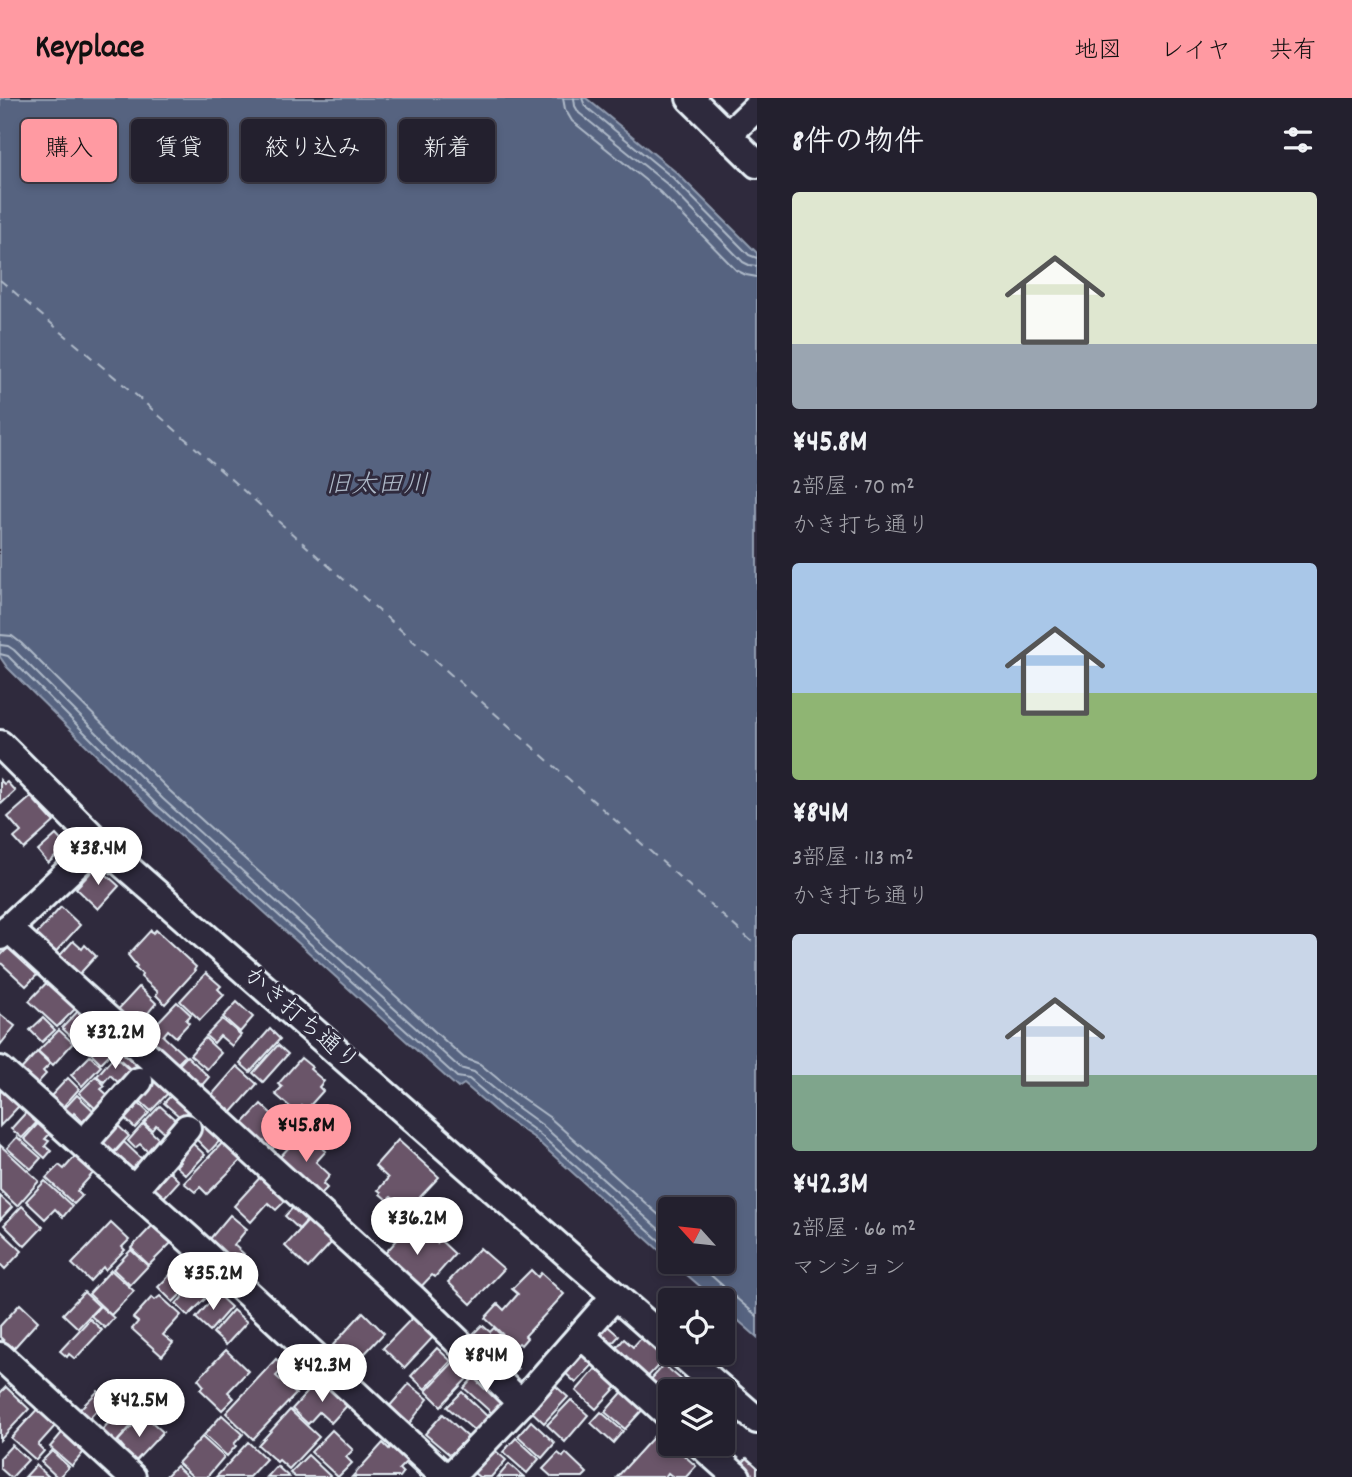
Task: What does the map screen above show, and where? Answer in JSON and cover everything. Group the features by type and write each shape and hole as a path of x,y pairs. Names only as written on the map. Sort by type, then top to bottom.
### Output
{"street":[{"path":"690,98 757,164"},
{"path":"728,135 757,107"},
{"name":"かき打ち通り","path":"3,753 99,843 658,1334"},
{"path":"99,843 4,932 413,1298 521,1403"},
{"path":"0,1070 447,1477 521,1403 615,1296"},
{"path":"83,1144 139,1081"},
{"path":"134,1190 187,1128"},
{"path":"580,1335 658,1405"},
{"path":"0,1356 132,1477"},
{"path":"694,1365 757,1420"},
{"path":"713,1456 737,1477"}],"water":[{"name":"旧太田川","path":"0,98 586,98 677,173 757,253 757,1337 735,1318 735,1288 702,1288 686,1274 735,1274 735,1197 658,1197 658,1249 533,1137 499,1114 464,1084 458,1088 152,810 0,657"}],"building":[{"path":"0,780 4,784 7,782 15,791 2,803 0,801"},
{"path":"31,797 54,822 24,849 14,838 21,832 8,817"},
{"path":"56,835 67,847 48,863 38,851"},
{"path":"97,866 119,886 98,909 76,888"},
{"path":"61,907 80,925 51,957 32,939"},
{"path":"151,930 153,933 156,930 196,967 165,1004 156,995 158,992 141,977 142,974 128,955"},
{"path":"73,941 82,949 85,945 96,956 74,980 54,962"},
{"path":"14,942 43,969 26,986 0,962 0,956"},
{"path":"206,973 221,986 218,989 224,995 200,1020 180,1001"},
{"path":"52,977 80,1004 57,1027 29,1001"},
{"path":"139,987 156,1003 148,1013 151,1015 135,1032 112,1016"},
{"path":"177,1002 191,1015 186,1020 189,1023 176,1037 168,1030 163,1036 185,1056 170,1071 139,1042"},
{"path":"237,1002 253,1017 240,1032 223,1017"},
{"path":"82,1007 97,1021 77,1042 62,1028"},
{"path":"0,1014 15,1026 0,1045"},
{"path":"43,1018 55,1030 42,1042 30,1030"},
{"path":"222,1019 241,1035 232,1046 220,1036 214,1043 206,1036"},
{"path":"105,1024 122,1041 101,1063 84,1046"},
{"path":"270,1029 280,1039 250,1072 240,1063"},
{"path":"59,1030 73,1043 53,1065 38,1051"},
{"path":"205,1038 221,1053 207,1069 190,1055"},
{"path":"125,1043 148,1063 137,1075 115,1055"},
{"path":"278,1045 288,1054 263,1082 253,1073"},
{"path":"37,1052 50,1064 43,1071 46,1074 33,1088 17,1074"},
{"path":"90,1056 101,1066 82,1086 71,1075"},
{"path":"114,1056 132,1072 121,1085 110,1075 104,1082 97,1076"},
{"path":"187,1056 209,1077 197,1091 174,1070"},
{"path":"301,1058 324,1081 319,1087 323,1091 306,1110 302,1106 297,1113 275,1094 282,1087 278,1084"},
{"path":"237,1066 257,1084 224,1121 210,1097"},
{"path":"155,1075 171,1090 151,1111 138,1099 141,1090"},
{"path":"96,1076 105,1086 101,1089 111,1098 98,1111 79,1093"},
{"path":"68,1078 79,1089 61,1109 49,1098"},
{"path":"0,1087 19,1106 0,1126"},
{"path":"177,1089 201,1111 191,1122 183,1114 180,1117 164,1103"},
{"path":"77,1095 95,1112 84,1123 74,1113 71,1117 63,1110"},
{"path":"136,1101 149,1113 135,1128 122,1116"},
{"path":"261,1104 276,1118 272,1122 286,1134 264,1158 235,1132"},
{"path":"160,1106 178,1122 166,1134 156,1125 152,1130 144,1123"},
{"path":"30,1108 41,1118 22,1138 11,1129"},
{"path":"44,1117 56,1127 45,1139 49,1141 45,1146 51,1151 45,1158 24,1139"},
{"path":"207,1118 225,1135 209,1152 192,1135"},
{"path":"113,1121 129,1136 113,1153 98,1138"},
{"path":"143,1124 160,1140 149,1153 140,1144 135,1148 128,1141"},
{"path":"304,1131 326,1151 316,1162 330,1175 323,1184 327,1188 317,1198 281,1165 284,1162 279,1158"},
{"path":"17,1137 41,1158 31,1169 7,1148"},
{"path":"227,1138 245,1156 207,1194 200,1187 195,1192 184,1183"},
{"path":"398,1140 439,1177 407,1211 391,1197 387,1200 378,1190 388,1178 375,1166"},
{"path":"190,1141 205,1155 186,1175 176,1166 180,1162 175,1157"},
{"path":"124,1142 144,1161 132,1174 112,1156"},
{"path":"0,1145 39,1181 17,1206 0,1190"},
{"path":"78,1153 96,1170 77,1191 82,1196 74,1204 46,1178 59,1165 64,1169"},
{"path":"167,1169 179,1181 158,1204 149,1189"},
{"path":"264,1173 289,1197 276,1210 268,1203 251,1222 234,1206"},
{"path":"45,1181 72,1206 63,1217 55,1209 45,1219 26,1201"},
{"path":"0,1196 12,1207 0,1220"},
{"path":"297,1203 311,1216 299,1229 285,1216"},
{"path":"22,1206 43,1227 25,1246 4,1225"},
{"path":"230,1215 247,1229 234,1245 244,1254 235,1264 204,1246"},
{"path":"309,1220 332,1242 308,1268 285,1246"},
{"path":"414,1221 437,1243 440,1240 455,1254 435,1277 432,1275 416,1292 380,1259"},
{"path":"111,1223 129,1240 122,1247 125,1250 90,1281 72,1264"},
{"path":"152,1226 171,1243 149,1265 131,1248"},
{"path":"0,1230 22,1251 5,1269 0,1264"},
{"path":"480,1248 504,1269 471,1304 448,1282"},
{"path":"131,1250 148,1266 130,1285 113,1269"},
{"path":"185,1260 200,1275 173,1302 158,1287"},
{"path":"111,1270 134,1291 111,1315 89,1294"},
{"path":"531,1270 538,1277 541,1273 564,1294 525,1336 527,1338 521,1345 519,1343 515,1346 485,1318 498,1304 504,1310 518,1294 512,1289"},
{"path":"203,1275 216,1288 188,1316 176,1304"},
{"path":"84,1292 99,1306 78,1328 63,1314"},
{"path":"217,1294 231,1307 210,1331 196,1318"},
{"path":"160,1296 181,1315 163,1335 173,1343 162,1356 132,1329 138,1322 133,1318 152,1297 155,1300"},
{"path":"20,1304 38,1321 13,1349 0,1337 0,1326"},
{"path":"100,1306 114,1318 105,1328 91,1316"},
{"path":"233,1310 247,1322 226,1345 213,1333"},
{"path":"363,1312 384,1333 355,1364 333,1345"},
{"path":"416,1314 435,1335 404,1368 383,1348"},
{"path":"90,1319 102,1330 75,1359 69,1354 67,1357 60,1351"},
{"path":"604,1323 619,1336 607,1349 592,1336"},
{"path":"482,1325 490,1332 494,1328 517,1355 510,1362 518,1369 506,1382 464,1343"},
{"path":"643,1336 658,1350 659,1365 644,1381 610,1355 624,1339 633,1347"},
{"path":"584,1346 598,1359 576,1383 562,1370"},
{"path":"437,1348 451,1361 425,1389 411,1376"},
{"path":"226,1350 248,1371 228,1392 234,1398 222,1410 200,1389 204,1386 198,1379"},
{"path":"461,1354 476,1369 441,1406 426,1391"},
{"path":"276,1359 285,1367 276,1376 296,1394 253,1439 226,1413"},
{"path":"601,1363 621,1382 596,1409 576,1391"},
{"path":"664,1365 681,1379 658,1379 658,1398 645,1386"},
{"path":"479,1372 509,1403 495,1416 464,1388"},
{"path":"550,1381 568,1397 544,1423 527,1407"},
{"path":"315,1384 321,1390 326,1385 353,1399 331,1423 319,1412 308,1424 292,1409"},
{"path":"409,1384 428,1399 408,1425 388,1408"},
{"path":"6,1387 29,1409 0,1440 0,1393"},
{"path":"626,1388 646,1406 625,1429 605,1412"},
{"path":"140,1389 153,1402 113,1446 99,1433"},
{"path":"98,1391 107,1399 86,1422 76,1413"},
{"path":"462,1392 490,1419 476,1432 447,1407"},
{"path":"571,1400 588,1415 565,1442 547,1425"},
{"path":"41,1405 56,1425 38,1445 44,1451 36,1460 11,1438"},
{"path":"290,1410 319,1437 289,1469 258,1445"},
{"path":"601,1412 623,1431 613,1443 591,1423"},
{"path":"143,1414 163,1432 132,1465 119,1453 124,1448 118,1441"},
{"path":"443,1414 468,1437 450,1455 425,1434"},
{"path":"222,1415 243,1434 227,1456 204,1435"},
{"path":"531,1421 555,1443 542,1458 518,1436"},
{"path":"65,1429 82,1444 83,1453 72,1466 50,1447"},
{"path":"332,1430 353,1450 346,1457 352,1463 338,1477 311,1452"},
{"path":"658,1432 658,1456 685,1456 696,1466 686,1477 673,1477 668,1473 665,1477 617,1477"},
{"path":"202,1437 224,1457 207,1477 193,1477 178,1463"},
{"path":"516,1438 539,1459 527,1473 503,1452"},
{"path":"397,1439 428,1468 420,1477 405,1463 399,1469 403,1473 400,1477 352,1477 383,1443 389,1449"},
{"path":"248,1442 266,1459 249,1477 216,1477"},
{"path":"12,1445 28,1460 10,1477 0,1468 0,1458"},
{"path":"490,1446 506,1460 491,1477 479,1477 469,1469"},
{"path":"52,1451 69,1467 59,1477 41,1462"},
{"path":"558,1453 563,1457 566,1453 587,1473 583,1477 552,1477 543,1469"},
{"path":"308,1455 331,1477 295,1477 290,1473"},
{"path":"747,1458 757,1467 757,1477 742,1477 735,1471"},
{"path":"509,1464 524,1477 498,1477"},
{"path":"36,1465 49,1477 25,1477"},
{"path":"176,1466 188,1477 165,1477"},
{"path":"277,1466 289,1477 267,1477"}],"ferry route":[{"path":"0,280 137,396 757,946"}]}
